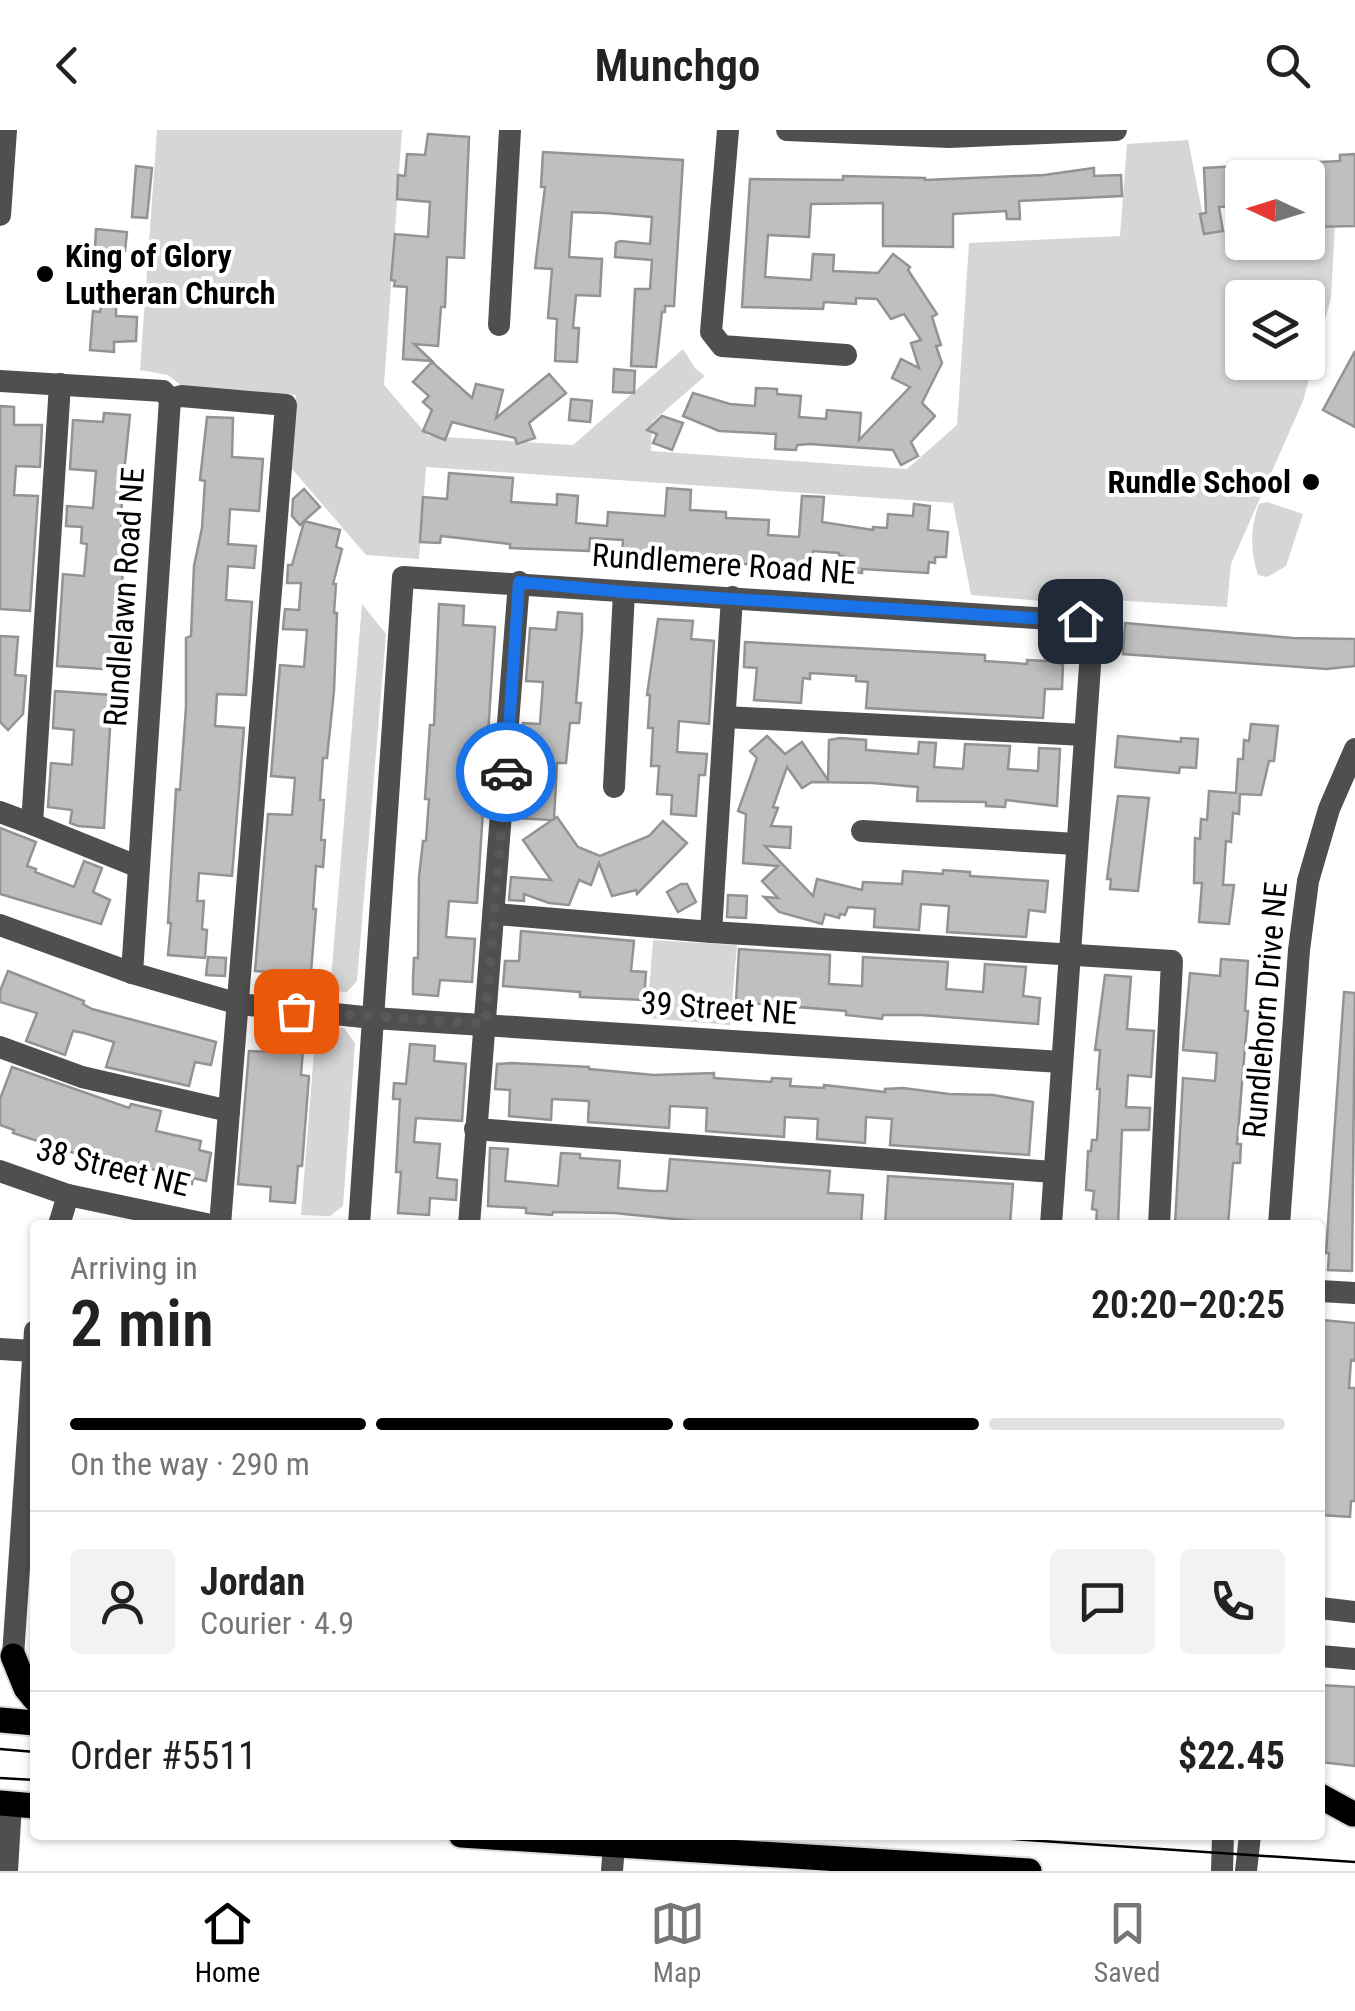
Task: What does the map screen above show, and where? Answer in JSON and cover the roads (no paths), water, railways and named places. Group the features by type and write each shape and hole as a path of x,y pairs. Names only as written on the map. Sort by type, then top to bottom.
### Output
{"main road":[{"path":"0,1685 13,1656"},
{"path":"13,1656 30,1693"},
{"path":"0,1720 30,1723"},
{"path":"1325,1799 1354,1814"},
{"path":"1325,1811 1354,1814"},
{"path":"493,1840 613,1858 1029,1871"}],"street":[{"path":"0,215 6,130"},
{"path":"499,325 510,130"},
{"path":"728,130 711,332 722,346 846,355"},
{"path":"787,130 1116,130"},
{"path":"0,381 163,391 170,399 180,396 286,405 220,1220"},
{"path":"32,824 60,384"},
{"name":"Rundlelawn Road NE","path":"132,973 170,399"},
{"name":"Rundlemere Road NE","path":"359,1220 402,577 1080,621 1092,637 1051,1220"},
{"path":"469,1220 519,582"},
{"path":"614,787 624,592"},
{"path":"711,932 732,597"},
{"path":"724,717 1084,735"},
{"name":"Rundlehorn Drive NE","path":"1279,1220 1298,950 1308,880 1329,809 1355,749"},
{"path":"0,812 139,866"},
{"path":"862,831 1076,844"},
{"path":"496,914 711,932 1172,961 1159,1220"},
{"name":"39 Street NE","path":"0,925 132,973 239,1004 372,1018 1061,1062"},
{"path":"0,1047 82,1076 228,1111"},
{"path":"476,1130 1053,1172"},
{"name":"38 Street NE","path":"0,1171 68,1195 187,1220"},
{"path":"61,1220 68,1195"},
{"path":"1325,1291 1355,1293"},
{"path":"0,1349 30,1342"},
{"path":"13,1656 30,1401"},
{"path":"1325,1609 1355,1612"},
{"path":"1325,1656 1355,1659"},
{"path":"7,1871 15,1804"},
{"path":"1222,1871 1223,1840"},
{"path":"1246,1871 1249,1840"}],"tram line":[{"path":"0,1749 30,1752"},
{"path":"0,1778 30,1780"},
{"path":"1028,1840 1355,1862"}],"place":[{"name":"King of Glory Lutheran Church","path":"45,274"},
{"name":"Rundle School","path":"1311,482"}]}
